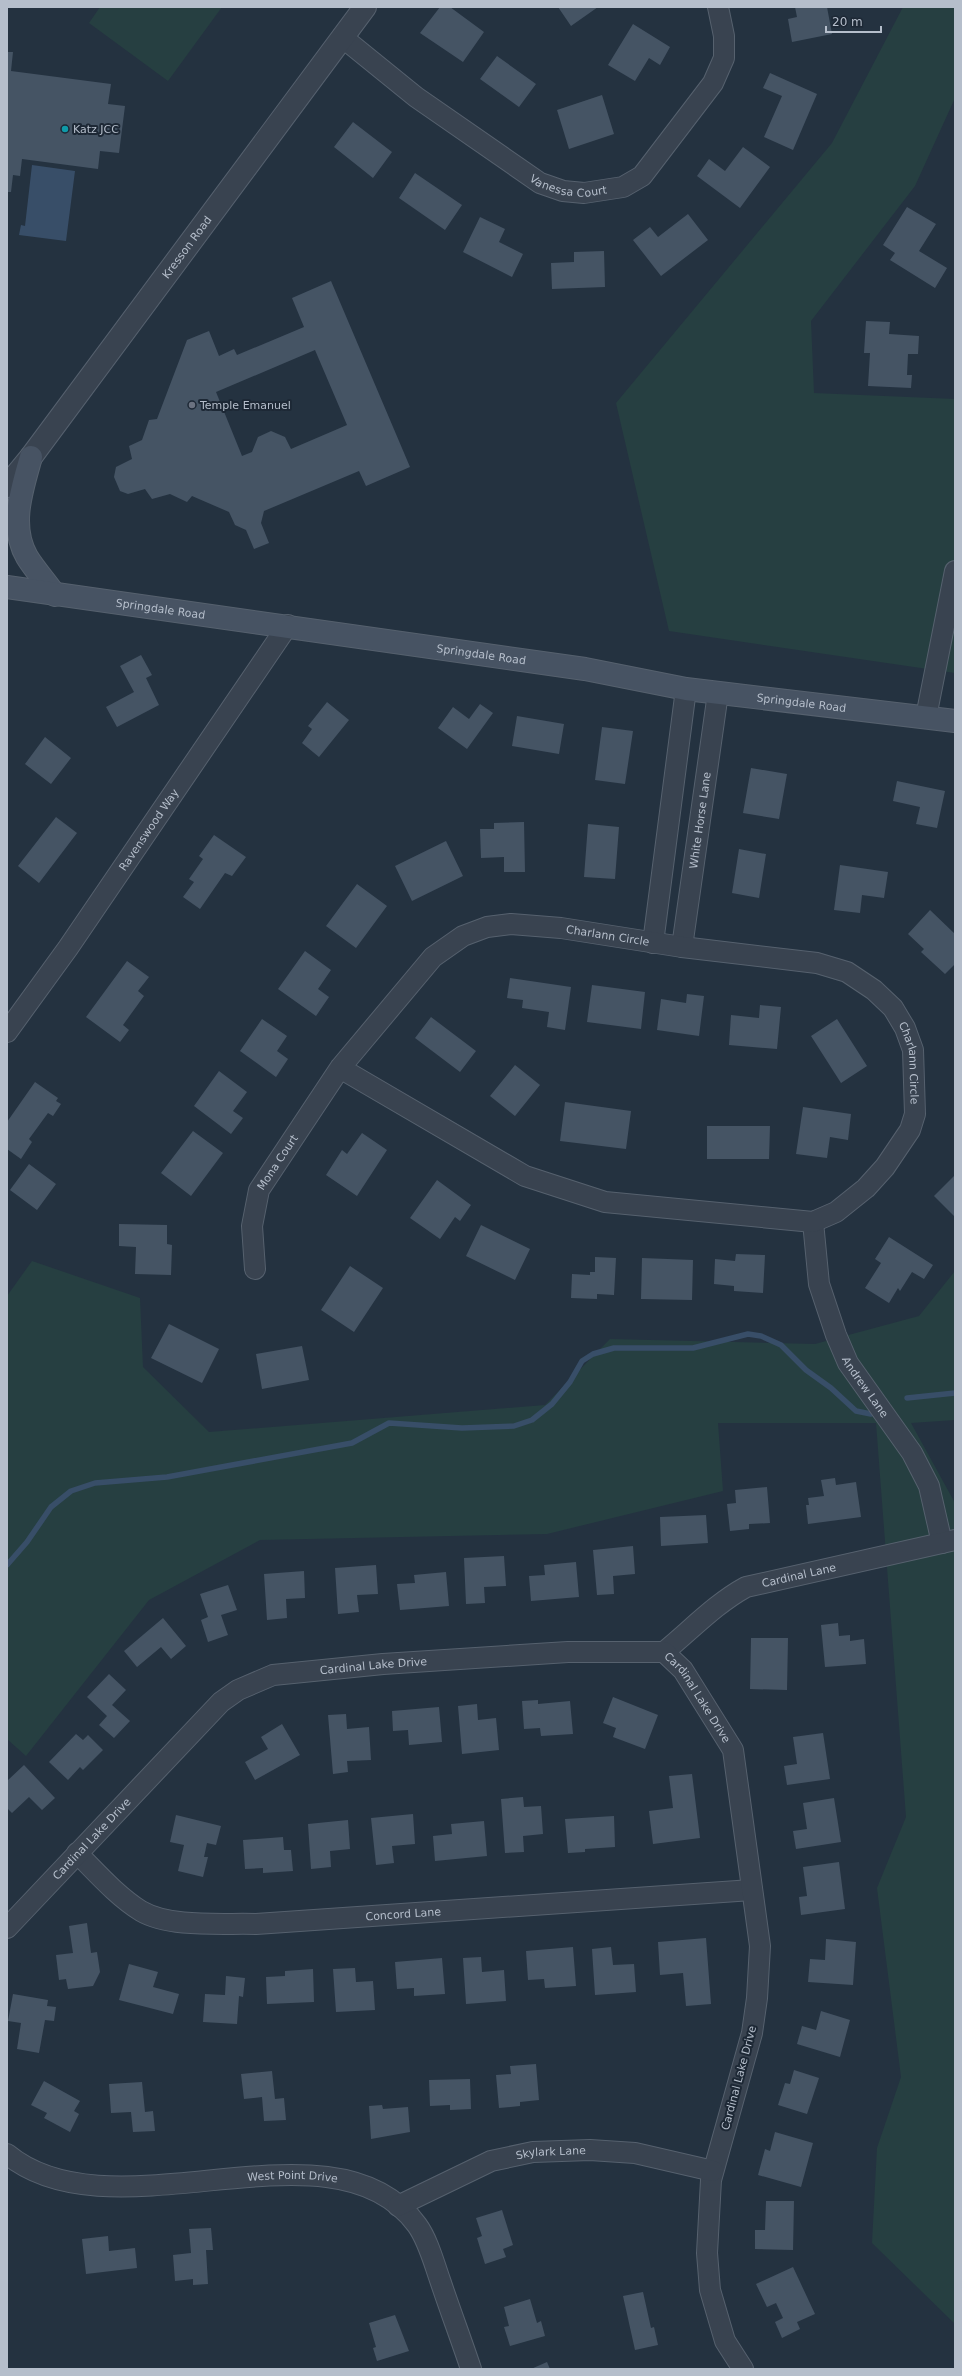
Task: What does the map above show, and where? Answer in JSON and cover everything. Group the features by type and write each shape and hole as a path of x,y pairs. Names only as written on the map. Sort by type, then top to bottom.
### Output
{"main road":[{"path":"31,457 19,500 18,529 27,557 55,595"},
{"name":"Springdale Road","path":"7,587 55,595 288,625 585,669 686,689 955,721"}],"street":[{"name":"Kresson Road","path":"7,486 31,457 365,7"},
{"name":"Vanessa Court","path":"342,38 416,97 540,183 563,192 584,193 623,188 642,176 714,83 724,58 724,36 718,7"},
{"path":"926,717 955,571"},
{"name":"Ravenswood Way","path":"7,1032 68,948 288,625"},
{"path":"653,942 686,689"},
{"name":"White Horse Lane","path":"682,947 718,693"},
{"name":"Charlann Circle","path":"511,924 561,928 653,942 682,947 817,963 846,972 879,994 893,1008 905,1028 913,1050 915,1114 910,1130 884,1167 866,1188 836,1212 813,1222 605,1202 525,1176 340,1068 433,956 463,936 487,927 511,924"},
{"name":"Mona Court","path":"255,1269 252,1226 259,1190 340,1068"},
{"name":"Andrew Lane","path":"813,1222 819,1284 836,1335 848,1363 916,1459 929,1486 948,1542"},
{"name":"Cardinal Lane","path":"664,1652 696,1626 725,1599 746,1587 948,1542"},
{"name":"Cardinal Lake Drive","path":"7,1928 220,1702 238,1690 273,1675 383,1664 568,1652 664,1652 683,1670 733,1750 760,1946 757,1998 752,2033 713,2171 707,2253 710,2290 725,2341 743,2369"},
{"name":"Concord Lane","path":"77,1853 125,1899 142,1912 165,1920 193,1923 256,1924 752,1890"},
{"name":"Skylark Lane","path":"398,2206 491,2161 532,2152 590,2150 635,2153 713,2171"},
{"name":"West Point Drive","path":"7,2154 42,2174 74,2184 104,2187 273,2176 330,2176 359,2182 378,2191 398,2206 417,2225 433,2259 471,2369"}],"green space":[{"path":"100,7 222,7 168,81 89,23"},
{"path":"903,7 955,7 955,98 915,186 811,321 814,393 955,399 955,673 669,631 616,403 832,143"},
{"path":"32,1261 140,1298 143,1367 209,1432 545,1405 610,1339 815,1344 919,1316 955,1271 955,1420 911,1423 955,1503 955,2324 872,2243 877,2148 901,2077 877,1888 906,1817 876,1423 718,1423 723,1491 547,1534 260,1540 149,1600 26,1756 7,1739 7,1296"}],"water":[{"path":"32,165 75,171 66,241 19,235 21,225 25,226"}],"building":[{"path":"440,7 450,7 484,32 463,62 420,33"},
{"path":"558,7 598,7 571,26"},
{"path":"795,7 827,7 832,34 792,42 788,19 797,17"},
{"path":"633,24 670,47 660,65 649,58 635,81 608,65"},
{"name":"Katz JCC","path":"7,52 13,52 11,71 111,84 108,104 125,106 119,153 100,151 98,169 22,159 20,176 13,175 11,192 7,192"},
{"path":"497,56 536,84 519,107 480,79"},
{"path":"770,73 817,94 793,150 764,137 782,96 763,88"},
{"path":"602,95 614,134 569,149 557,110"},
{"path":"353,122 392,152 373,178 334,147"},
{"path":"743,147 770,167 740,208 697,176 709,159 725,171"},
{"path":"415,173 462,205 445,230 399,198"},
{"path":"907,207 936,224 919,251 947,268 935,288 890,260 895,253 883,245"},
{"path":"688,214 708,240 661,276 633,240 650,227 658,237"},
{"path":"480,217 505,229 499,242 523,254 512,277 463,252"},
{"path":"604,251 605,287 552,289 551,263 574,262 574,252"},
{"name":"Temple Emanuel","path":"331,281 410,467 366,486 359,471 264,511 261,523 269,543 254,549 246,530 235,525 229,512 192,496 187,502 170,494 152,499 145,489 128,494 120,491 114,477 116,467 132,459 129,446 142,440 149,420 157,419 187,340 209,331 219,356 234,349 237,355 304,327 292,298","holes":["315,350 347,425 291,449 285,437 271,431 258,437 252,452 242,456 216,392"]},
{"path":"866,321 890,322 889,334 919,336 918,354 908,354 907,375 912,375 911,388 868,386 870,353 864,353"},
{"path":"141,655 152,675 146,678 159,705 117,727 106,707 134,692 120,666"},
{"path":"327,702 349,720 319,757 302,743 312,729 308,726"},
{"path":"480,704 493,713 467,749 438,728 453,707 469,719"},
{"path":"517,716 564,724 559,754 512,746"},
{"path":"602,727 633,731 625,784 595,780"},
{"path":"45,737 71,758 51,784 25,764"},
{"path":"751,768 787,774 779,819 743,813"},
{"path":"897,781 945,791 937,828 916,824 920,807 893,801"},
{"path":"56,817 77,833 39,883 18,866"},
{"path":"524,822 525,872 504,872 504,857 481,858 480,829 494,829 494,823"},
{"path":"588,824 619,827 615,879 584,877"},
{"path":"214,835 246,857 232,876 225,873 200,909 183,897 194,882 189,879 203,859 199,856"},
{"path":"446,841 463,876 412,901 395,866"},
{"path":"739,849 766,854 759,898 732,893"},
{"path":"840,865 888,872 884,898 862,895 860,913 834,910"},
{"path":"357,884 387,906 356,948 326,926"},
{"path":"930,910 955,934 955,964 945,974 921,952 924,949 908,934"},
{"path":"305,951 331,970 318,989 329,997 316,1016 278,989"},
{"path":"127,961 149,977 138,991 144,996 123,1025 129,1030 120,1042 86,1017"},
{"path":"510,978 571,987 565,1030 547,1027 549,1012 522,1008 523,1000 507,998"},
{"path":"592,985 645,992 641,1029 587,1022"},
{"path":"687,994 704,996 699,1036 657,1030 661,999 686,1003"},
{"path":"760,1005 781,1007 777,1049 729,1045 731,1015 759,1018"},
{"path":"431,1017 476,1051 460,1072 415,1038"},
{"path":"262,1019 287,1036 277,1051 288,1059 276,1077 240,1051"},
{"path":"837,1019 867,1066 841,1083 811,1036"},
{"path":"515,1065 540,1085 515,1116 490,1096"},
{"path":"219,1071 247,1092 233,1111 243,1118 231,1134 194,1106"},
{"path":"35,1082 58,1098 56,1101 61,1104 53,1116 48,1113 29,1139 32,1142 21,1159 7,1149 7,1122"},
{"path":"565,1102 631,1111 626,1149 560,1141"},
{"path":"803,1107 851,1114 848,1140 830,1137 827,1158 796,1154"},
{"path":"707,1126 770,1126 769,1159 707,1159"},
{"path":"193,1131 223,1153 191,1196 161,1173"},
{"path":"362,1133 387,1150 357,1196 326,1175 342,1150 347,1154"},
{"path":"29,1164 56,1184 37,1210 10,1190"},
{"path":"955,1175 955,1217 934,1196"},
{"path":"437,1180 471,1205 460,1221 455,1217 440,1239 410,1218"},
{"path":"119,1224 167,1225 167,1244 172,1245 171,1275 135,1274 136,1247 119,1246"},
{"path":"481,1225 530,1249 515,1280 466,1256"},
{"path":"889,1237 933,1265 924,1279 912,1272 900,1291 898,1288 889,1303 865,1288 881,1263 875,1259"},
{"path":"736,1254 765,1255 763,1293 734,1291 734,1286 714,1284 715,1259 735,1261"},
{"path":"595,1257 616,1258 614,1295 597,1294 597,1299 571,1298 572,1274 590,1275 590,1272 595,1272"},
{"path":"642,1258 693,1260 692,1300 641,1299"},
{"path":"350,1266 383,1288 354,1332 321,1310"},
{"path":"169,1324 219,1349 202,1383 151,1358"},
{"path":"302,1346 309,1380 262,1389 256,1354"},
{"path":"835,1478 836,1485 856,1482 861,1517 808,1524 806,1505 809,1505 808,1498 824,1496 821,1480"},
{"path":"767,1487 770,1523 749,1524 749,1529 730,1531 727,1504 736,1503 735,1490"},
{"path":"706,1515 708,1543 661,1546 660,1517"},
{"path":"633,1546 635,1574 613,1576 614,1594 597,1595 593,1550"},
{"path":"504,1556 506,1586 484,1587 485,1603 466,1604 464,1558"},
{"path":"576,1562 579,1597 531,1601 529,1576 545,1575 544,1565"},
{"path":"376,1565 378,1594 357,1595 359,1612 338,1614 335,1568"},
{"path":"304,1571 305,1598 286,1599 287,1618 267,1620 264,1574"},
{"path":"446,1572 449,1606 400,1610 397,1584 415,1583 414,1575"},
{"path":"228,1585 237,1610 221,1615 228,1635 208,1642 201,1620 208,1617 200,1594"},
{"path":"163,1618 186,1646 171,1659 161,1647 137,1667 124,1651"},
{"path":"838,1623 839,1636 850,1635 850,1641 864,1639 866,1664 825,1667 821,1625"},
{"path":"751,1638 788,1638 787,1690 750,1689"},
{"path":"109,1674 126,1690 112,1705 130,1721 114,1738 99,1725 107,1716 87,1697"},
{"path":"613,1697 658,1715 645,1749 613,1737 616,1728 603,1723"},
{"path":"538,1700 538,1704 570,1701 573,1734 541,1736 540,1728 524,1729 522,1701"},
{"path":"477,1704 478,1720 496,1718 499,1750 462,1754 458,1706"},
{"path":"439,1707 442,1742 409,1745 408,1730 393,1731 392,1711"},
{"path":"346,1714 347,1729 369,1727 371,1760 347,1761 348,1772 333,1774 328,1715"},
{"path":"282,1724 300,1755 255,1780 245,1762 268,1749 261,1737"},
{"path":"823,1733 830,1779 787,1785 784,1766 797,1764 793,1737"},
{"path":"76,1734 83,1740 88,1735 103,1750 83,1770 80,1767 68,1780 49,1762"},
{"path":"24,1765 55,1798 42,1810 29,1797 12,1813 7,1808 7,1781"},
{"path":"692,1774 700,1838 653,1844 649,1811 673,1808 669,1776"},
{"path":"523,1797 524,1807 541,1806 543,1834 523,1836 524,1852 505,1853 501,1799"},
{"path":"834,1798 841,1842 796,1849 793,1831 807,1829 803,1803"},
{"path":"413,1814 415,1844 392,1846 394,1863 376,1865 371,1818"},
{"path":"176,1815 221,1826 216,1845 207,1843 204,1857 208,1857 203,1877 178,1871 184,1845 170,1842"},
{"path":"614,1816 615,1847 585,1849 585,1852 568,1853 565,1819"},
{"path":"348,1820 350,1849 330,1851 331,1867 311,1869 308,1824"},
{"path":"484,1821 487,1856 435,1861 433,1836 452,1834 451,1824"},
{"path":"283,1837 284,1850 291,1850 293,1871 263,1873 263,1868 245,1869 243,1840"},
{"path":"839,1862 845,1909 801,1915 799,1897 807,1896 803,1867"},
{"path":"87,1923 91,1953 97,1952 100,1972 93,1986 68,1989 66,1979 59,1980 56,1955 73,1953 69,1926"},
{"path":"706,1938 711,2004 686,2006 683,1973 660,1975 658,1942"},
{"path":"826,1939 856,1942 853,1985 808,1982 810,1959 825,1960"},
{"path":"573,1947 576,1986 545,1988 544,1979 528,1980 526,1951"},
{"path":"611,1947 613,1965 634,1964 636,1992 595,1995 592,1949"},
{"path":"481,1957 482,1972 504,1970 506,2001 466,2004 463,1958"},
{"path":"442,1958 445,1994 414,1996 414,1988 397,1989 395,1962"},
{"path":"129,1964 158,1972 153,1987 179,1994 173,2014 119,2000"},
{"path":"355,1968 356,1982 373,1981 375,2010 336,2012 333,1969"},
{"path":"313,1969 314,2002 267,2004 266,1977 285,1976 285,1971"},
{"path":"226,1976 245,1978 243,1997 239,1996 237,2024 203,2022 205,1994 225,1995"},
{"path":"13,1994 48,2000 47,2006 56,2007 54,2021 45,2020 39,2053 17,2049 21,2023 8,2021"},
{"path":"821,2011 850,2020 840,2057 797,2044 802,2026 816,2030"},
{"path":"536,2064 539,2100 520,2102 520,2106 499,2108 496,2075 511,2074 510,2066"},
{"path":"794,2070 819,2078 807,2114 778,2105 785,2083 790,2084"},
{"path":"272,2071 275,2099 284,2098 286,2120 264,2121 262,2097 244,2099 241,2074"},
{"path":"470,2079 471,2109 450,2110 450,2105 430,2106 429,2080"},
{"path":"44,2081 80,2101 74,2111 79,2114 70,2132 44,2118 47,2113 31,2105"},
{"path":"142,2082 145,2112 153,2111 155,2131 133,2132 131,2112 111,2113 109,2084"},
{"path":"382,2105 383,2109 408,2107 410,2132 371,2139 369,2106"},
{"path":"775,2132 813,2143 801,2187 758,2175 765,2149 770,2151"},
{"path":"766,2201 794,2201 793,2250 755,2249 755,2230 765,2230"},
{"path":"502,2210 513,2245 503,2249 506,2257 485,2264 477,2238 482,2236 476,2218"},
{"path":"211,2228 213,2250 206,2250 208,2284 193,2285 193,2279 175,2281 173,2255 191,2253 189,2229"},
{"path":"108,2236 109,2251 135,2248 137,2268 86,2274 82,2239"},
{"path":"793,2267 815,2314 797,2322 800,2329 782,2338 775,2322 783,2318 776,2303 767,2307 756,2284"},
{"path":"643,2292 651,2328 654,2327 658,2345 635,2350 623,2296"},
{"path":"530,2299 537,2323 541,2321 545,2336 510,2346 504,2327 509,2326 504,2307"},
{"path":"395,2315 409,2351 377,2361 373,2348 376,2347 369,2323"},
{"path":"547,2362 550,2369 531,2369"}],"waterway":[{"path":"7,1565 27,1542 51,1507 71,1491 95,1483 167,1477 352,1443 389,1423 462,1428 514,1426 532,1420 552,1404 570,1382 582,1361 593,1354 614,1348 693,1348 748,1334 761,1336 781,1345 806,1370 831,1388 856,1411 871,1414"},
{"path":"907,1398 955,1393"}],"place":[{"name":"Katz JCC","path":"65,129"},
{"name":"Temple Emanuel","path":"192,405"}]}
